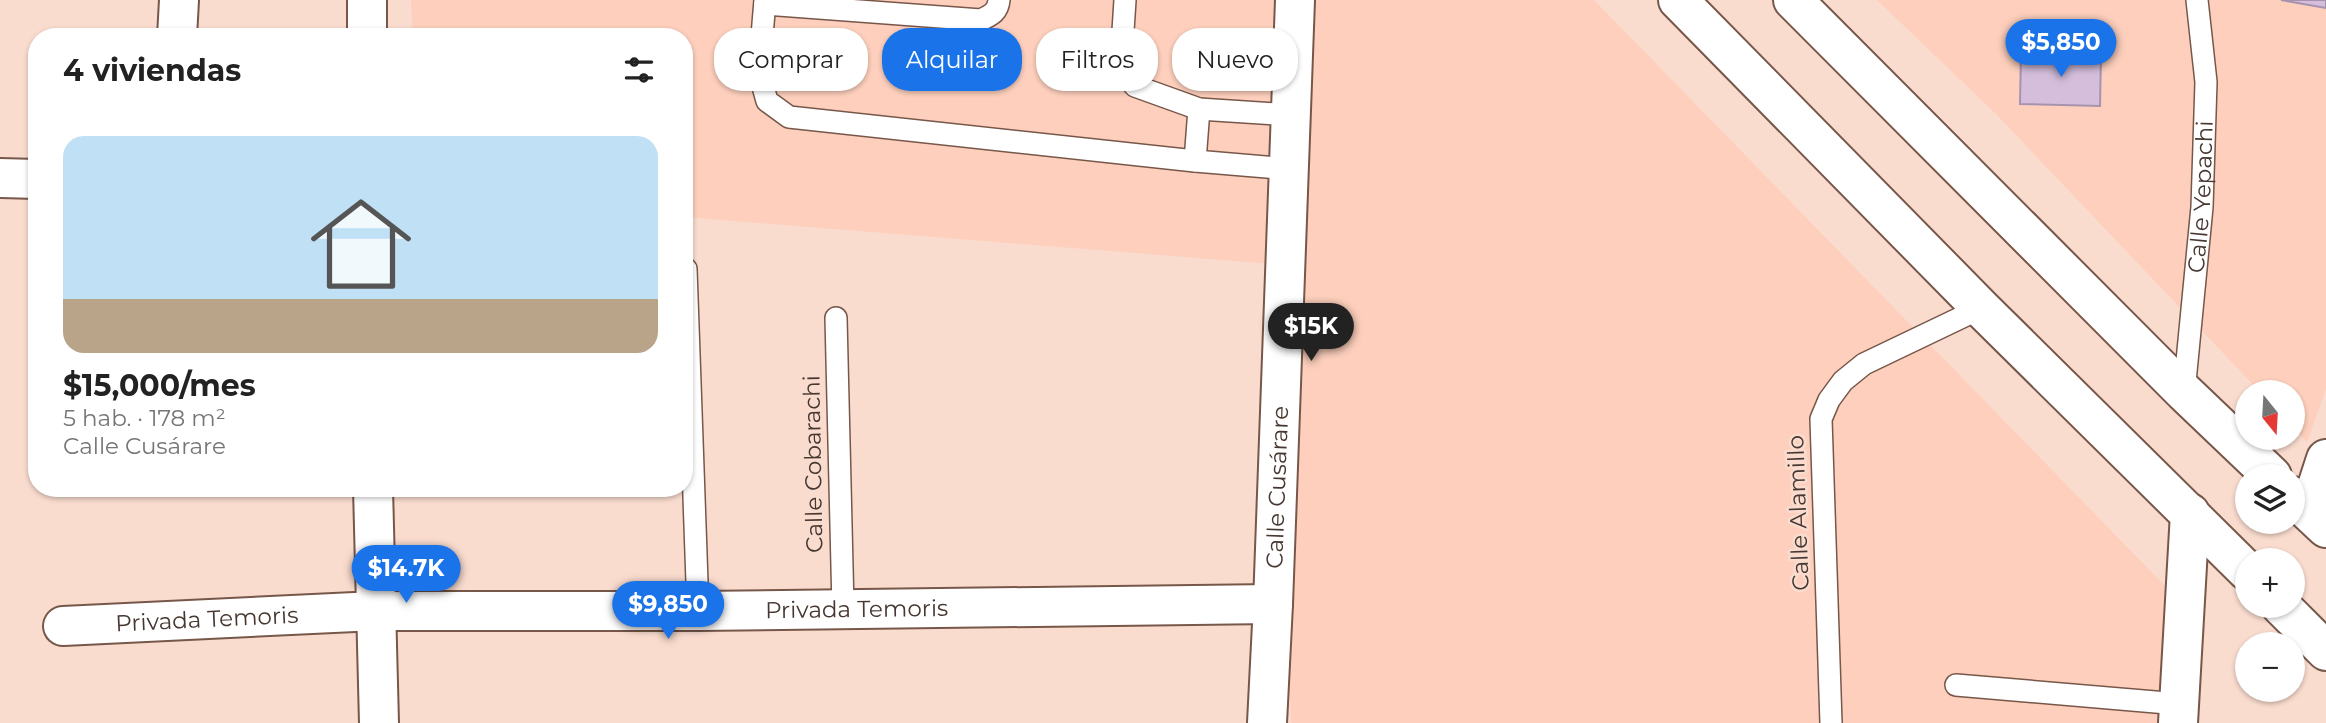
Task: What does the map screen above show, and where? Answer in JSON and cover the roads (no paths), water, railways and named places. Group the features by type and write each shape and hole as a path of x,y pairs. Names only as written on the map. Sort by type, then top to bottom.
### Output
{"street":[{"path":"177,28 178,0"},
{"path":"367,0 367,28"},
{"name":"Calle Cusárare","path":"1267,723 1295,0"},
{"path":"1678,0 1981,308 2235,559"},
{"path":"1793,0 2184,392 2259,464"},
{"path":"0,178 28,179"},
{"path":"2309,512 2326,459"},
{"path":"373,497 379,723"},
{"path":"2178,714 2190,513"},
{"name":"Privada Temoris","path":"62,626 376,611 698,611 1273,604"},
{"path":"2293,618 2326,651"}],"lane":[{"path":"999,0 999,6 992,15 981,19 765,2 759,72 767,101 789,117 1289,169"},
{"path":"1125,0 1121,62 1126,75 1135,86 1199,109 1291,115"},
{"name":"Calle Yepachi","path":"2184,392 2202,207 2206,82 2197,0"},
{"path":"1195,161 1199,109"},
{"name":"Calle Alamillo","path":"1831,723 1821,419 1829,400 1843,381 1864,364 1981,308"},
{"name":"Calle Cobarachi","path":"836,318 843,608"},
{"path":"693,468 698,611"},
{"path":"1956,685 2178,714"}]}
